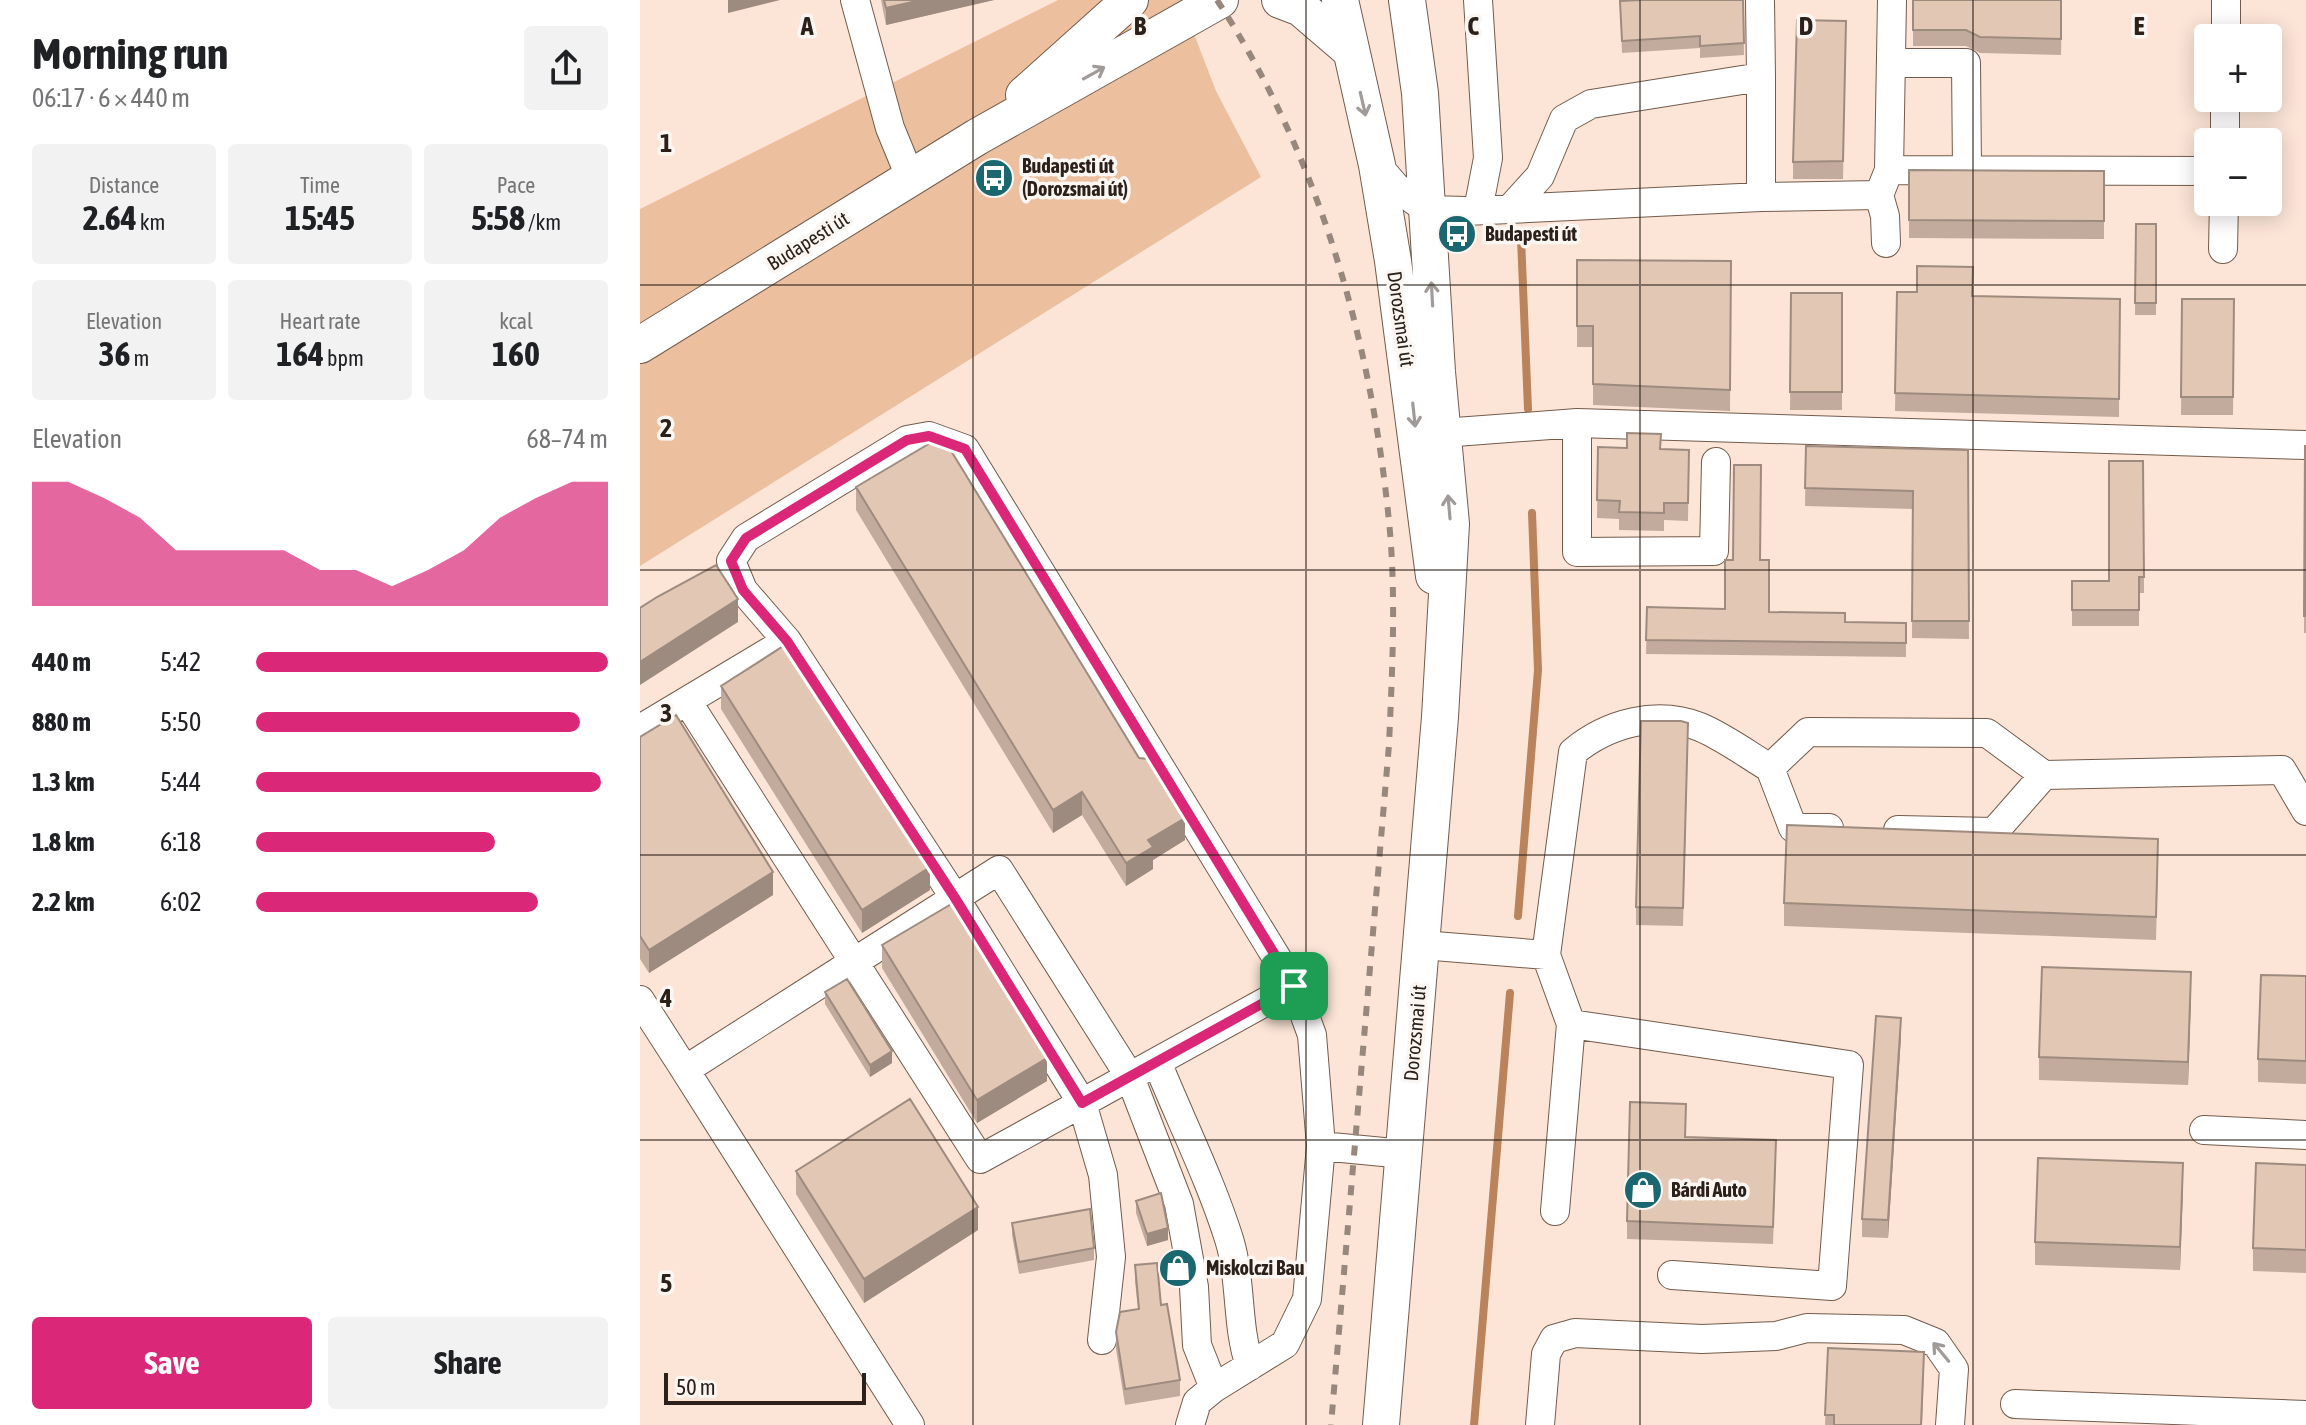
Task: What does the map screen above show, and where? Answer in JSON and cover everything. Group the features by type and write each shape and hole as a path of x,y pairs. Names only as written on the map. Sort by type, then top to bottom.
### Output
{"main road":[{"name":"Budapesti út","path":"977,137 1130,0"},
{"name":"Budapesti út","path":"640,345 977,137 1206,9 1252,0"},
{"path":"1280,0 1301,8 1350,50"},
{"name":"Dorozsmai út","path":"1340,0 1377,165 1406,351 1426,529 1445,641"},
{"path":"1384,0 1415,57"},
{"name":"Dorozsmai út","path":"1381,1425 1422,945 1451,524 1415,57 1407,0"}],"lane":[{"path":"855,0 890,128 911,179"},
{"path":"1478,0 1488,158 1478,210"},
{"path":"1760,0 1761,197"},
{"path":"1886,243 1884,182 1892,0"},
{"path":"2226,0 2226,24"},
{"path":"1891,63 1966,63 1967,170"},
{"path":"1511,208 1540,176 1564,119 1591,104 1761,77"},
{"path":"1377,165 1396,187 1427,210 1761,197 1967,170 2194,171"},
{"path":"2223,249 2224,216"},
{"path":"1442,433 1577,423 2306,445"},
{"path":"1577,423 1577,552 1714,551 1716,462"},
{"path":"1102,1340 1111,1257 1103,1175 1082,1103 955,898 787,641 719,567 746,538 907,440 929,436 965,449 1294,986 1312,1035 1321,1146 1307,1299 1285,1344 1197,1402 1190,1425"},
{"path":"640,729 787,641"},
{"path":"687,701 980,1159 1294,986"},
{"path":"1555,1211 1571,1024 1546,955 1573,752 1595,734 1630,722 1656,721 1699,727 1770,768 1793,828 1994,832 2044,775"},
{"path":"1770,768 1808,732 1987,733 2044,775 2282,770 2306,811"},
{"path":"685,1070 999,870 1130,1077 1179,1204 1194,1287 1197,1345 1214,1388"},
{"path":"1422,945 1546,955"},
{"path":"640,1000 910,1425"},
{"path":"1571,1024 1849,1065 1832,1286 1672,1275"},
{"path":"1157,1062 1229,1240 1240,1295 1242,1341 1250,1366"},
{"path":"2204,1130 2306,1135"},
{"path":"1321,1146 1404,1154"},
{"path":"1540,1425 1546,1354 1554,1339 1575,1333 1702,1339 1776,1336 1807,1328 1904,1330 1936,1343 1954,1369 1950,1425"},
{"path":"2015,1404 2306,1415"}],"shaded area":[{"path":"1058,0 1181,0 1216,91 1261,177 640,566 640,209"}],"building":[{"path":"884,0 921,0 886,8"},
{"path":"1743,0 1744,43 1700,46 1700,36 1622,41 1620,1"},
{"path":"1913,0 2061,0 2061,39 1980,37 1966,30 1913,30"},
{"path":"1797,20 1846,21 1843,161 1793,162"},
{"path":"1909,170 2104,171 2104,221 1909,220"},
{"path":"2136,224 2156,224 2156,303 2135,303"},
{"path":"1577,260 1731,261 1730,390 1593,384 1593,326 1577,326"},
{"path":"1917,266 1973,267 1972,296 2120,299 2119,399 1895,393 1897,292 1917,292"},
{"path":"1791,293 1842,293 1842,392 1790,392"},
{"path":"2182,299 2234,299 2233,397 2181,397"},
{"path":"1627,433 1661,434 1660,449 1689,450 1688,503 1664,503 1664,513 1619,512 1620,501 1597,500 1598,447 1627,448"},
{"path":"942,436 1139,758 1149,759 1185,818 1148,840 1153,847 1126,863 1082,792 1053,810 856,487"},
{"path":"1806,446 1968,450 1969,621 1912,621 1913,491 1805,488"},
{"path":"2305,446 2306,616 2304,616"},
{"path":"2109,461 2143,461 2144,577 2139,577 2139,610 2072,610 2072,581 2109,581"},
{"path":"1734,465 1761,465 1760,560 1769,560 1769,612 1845,613 1845,622 1906,623 1906,643 1646,640 1647,607 1725,609 1725,560 1733,560"},
{"path":"716,565 738,599 640,662 640,608"},
{"path":"785,645 930,867 862,910 721,686"},
{"path":"676,715 773,872 649,950 640,936 640,737"},
{"path":"1641,721 1688,723 1683,908 1636,907"},
{"path":"1787,825 2158,839 2156,917 1784,903"},
{"path":"953,903 1047,1058 977,1100 882,945"},
{"path":"2042,967 2191,972 2188,1062 2039,1057"},
{"path":"2261,975 2306,976 2306,1061 2258,1059"},
{"path":"847,979 892,1051 870,1065 825,992"},
{"path":"1876,1016 1901,1018 1888,1220 1862,1219"},
{"path":"910,1099 978,1207 864,1279 796,1171"},
{"path":"1630,1102 1686,1104 1685,1137 1776,1140 1773,1227 1627,1221"},
{"path":"2038,1158 2183,1163 2180,1247 2035,1242"},
{"path":"2256,1163 2306,1165 2306,1250 2253,1248"},
{"path":"1161,1193 1168,1228 1147,1234 1136,1201"},
{"path":"1090,1209 1094,1248 1019,1262 1012,1223"},
{"path":"1157,1263 1161,1305 1167,1304 1180,1380 1125,1389 1116,1332 1120,1312 1139,1309 1135,1265"},
{"path":"1828,1348 1924,1352 1921,1425 1834,1425 1834,1415 1825,1415"}],"waterway":[{"path":"1521,238 1528,409"},
{"path":"1518,916 1538,670 1532,513"},
{"path":"1474,1425 1510,993"}],"railway":[{"path":"1217,0 1253,60 1285,123 1313,188 1336,255 1370,392 1390,532 1393,612 1389,745 1331,1425"}],"place":[{"name":"Budapesti út (Dorozsmai út)","path":"994,178"},
{"name":"Budapesti út","path":"1457,234"},
{"name":"Bárdi Auto","path":"1643,1190"},
{"name":"Miskolczi Bau","path":"1178,1268"}],"route":[{"path":"929,436 965,449 1294,986 1082,1103 955,898 787,641 743,590 731,561 746,538 907,440 929,436"}]}
